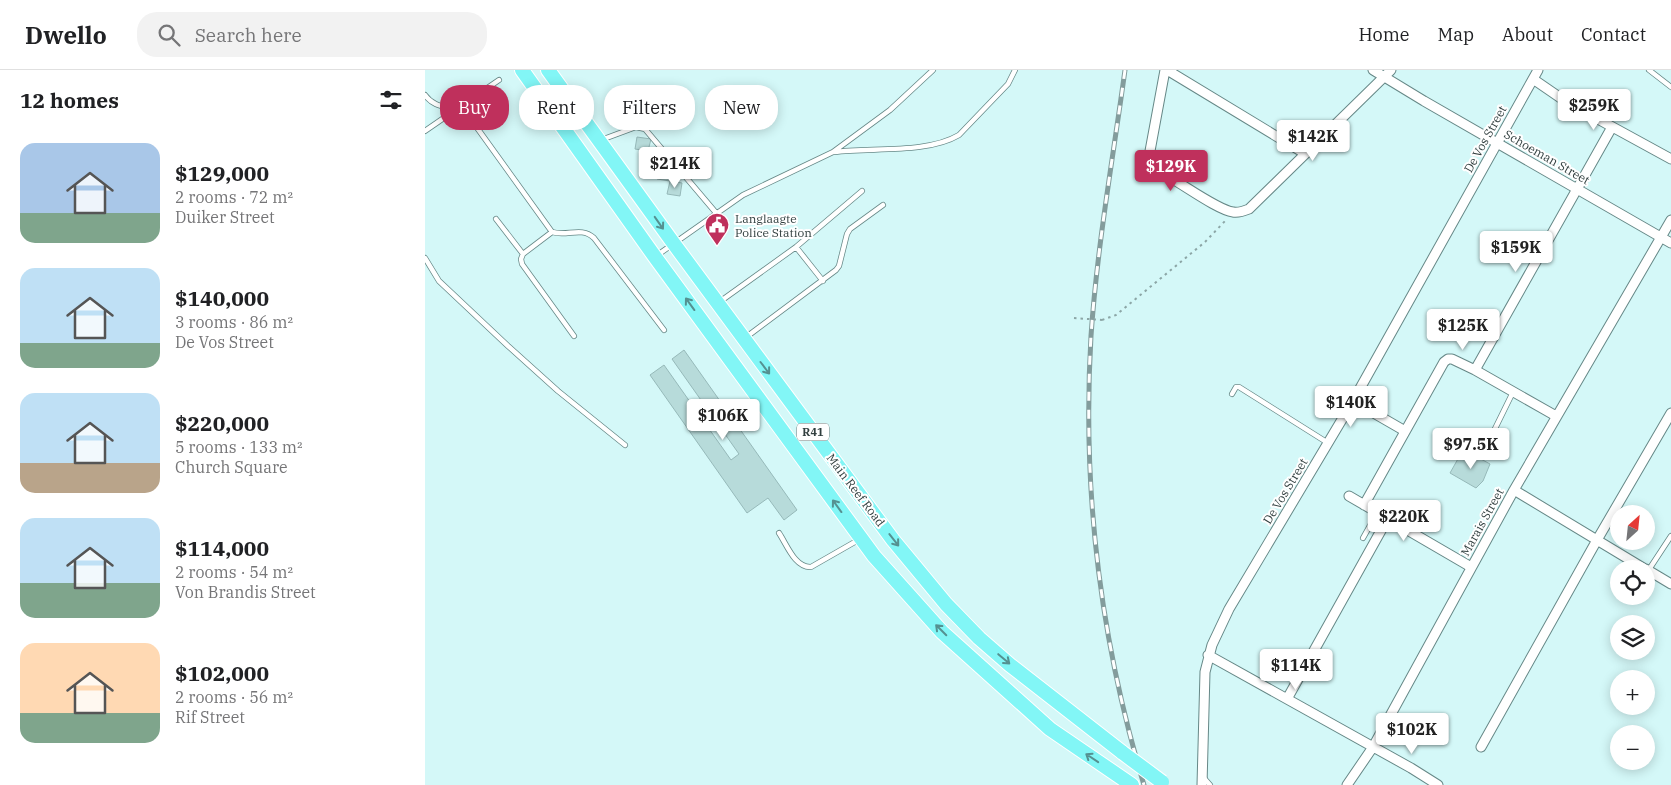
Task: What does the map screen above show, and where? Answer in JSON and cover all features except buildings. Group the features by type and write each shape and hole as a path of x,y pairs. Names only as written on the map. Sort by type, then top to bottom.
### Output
{"main road":[{"name":"Main Reef Road","path":"522,70 655,257 874,556 942,632 994,680 1050,729 1132,785"},
{"name":"Main Reef Road","path":"548,70 673,244 893,540 946,604 979,638 1010,665 1164,784"},
{"path":"702,321 719,306"},
{"path":"733,364 748,344"}],"street":[{"path":"1305,153 1166,70 1150,151 1153,161 1162,172 1222,208 1233,212 1249,209 1388,73"},
{"name":"Schoeman Street","path":"1373,70 1388,73 1497,143 1671,243"},
{"name":"De Vos Street","path":"1202,780 1204,684 1208,656 1215,637 1229,609 1353,401 1538,70"},
{"path":"1533,78 1565,101 1671,159"},
{"path":"1475,370 1612,127"},
{"name":"Marais Street","path":"1347,785 1373,747 1514,490 1671,220"},
{"path":"1364,505 1446,360 1452,359 1475,370 1556,416"},
{"path":"1353,401 1405,431"},
{"path":"1481,747 1597,540 1671,413"},
{"path":"1514,490 1630,560"},
{"path":"1349,496 1471,567"},
{"path":"1287,699 1388,518"},
{"path":"1655,575 1671,584"},
{"path":"1208,656 1438,785"}],"lane":[{"path":"655,257 743,196 833,152 890,110 933,70"},
{"path":"833,152 858,149 907,148 935,145 949,141 959,135 1008,84 1015,70"},
{"path":"1649,70 1671,87"},
{"path":"492,85 499,80"},
{"path":"425,95 432,103 440,105"},
{"path":"425,131 440,121"},
{"path":"599,140 636,127 645,129 717,214"},
{"path":"479,130 552,232 563,234 582,231 591,235 664,330"},
{"path":"719,306 796,247 862,191"},
{"path":"748,344 839,266 850,229 883,205"},
{"path":"496,219 523,254"},
{"path":"552,232 523,254 522,264 574,336"},
{"path":"796,247 823,281"},
{"path":"425,258 439,281 508,346 558,391 625,444"},
{"path":"1232,394 1236,387 1239,386 1328,443"},
{"path":"1486,447 1513,392"},
{"path":"1363,538 1377,512"},
{"path":"779,533 799,563 805,568 811,567 861,538"},
{"path":"1654,560 1671,536"},
{"path":"1202,780 1210,785"}],"path":[{"path":"1074,318 1102,320 1115,316 1205,242 1233,212"}],"railway":[{"path":"1125,70 1101,236 1094,303 1089,393 1089,450 1092,506 1106,619 1116,675 1144,785"}],"place":[{"name":"Langlaagte Police Station","path":"717,246"}]}
